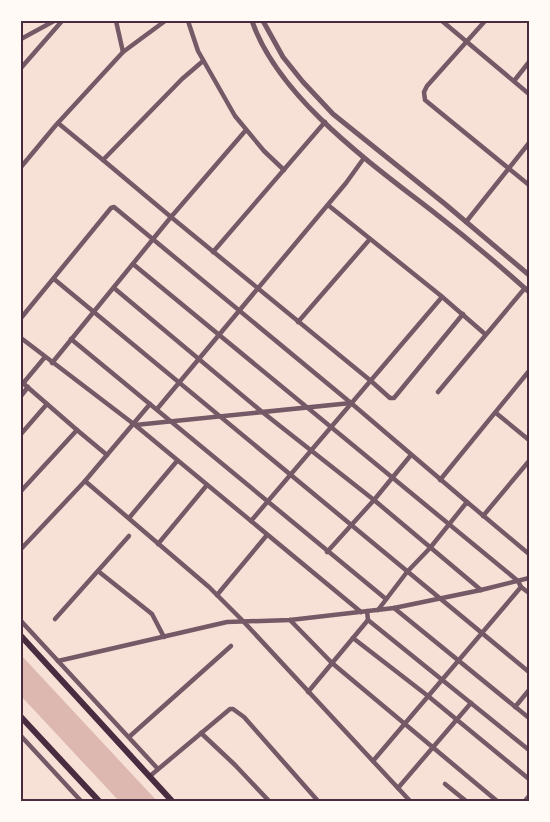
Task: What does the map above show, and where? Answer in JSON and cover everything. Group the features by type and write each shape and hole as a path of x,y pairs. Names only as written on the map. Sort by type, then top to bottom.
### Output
{"main road":[{"path":"21,636 174,801"},
{"path":"21,717 99,801"},
{"path":"65,764 93,801"}],"street":[{"path":"21,39 54,21"},
{"path":"21,68 62,21"},
{"path":"116,21 123,52"},
{"path":"21,167 58,123 123,52 165,21"},
{"path":"188,21 198,51 235,116 264,151 284,170"},
{"path":"252,21 265,51 299,95 325,122 364,158 458,231 527,290 485,334 438,392"},
{"path":"263,21 283,56 303,82 333,114 529,275"},
{"path":"442,21 529,94"},
{"path":"485,21 427,86 424,92 425,100 529,186"},
{"path":"103,160 182,78 203,61"},
{"path":"514,81 529,62"},
{"path":"213,252 325,122"},
{"path":"58,123 390,398 394,398 463,314"},
{"path":"52,363 171,217 246,130"},
{"path":"466,222 529,143"},
{"path":"158,409 346,184 364,158"},
{"path":"328,205 485,334"},
{"path":"21,318 112,208 116,209 351,403 529,554"},
{"path":"298,322 370,239"},
{"path":"133,264 449,523 518,581 521,587 529,593"},
{"path":"54,279 529,672"},
{"path":"114,288 261,411 374,500 481,590"},
{"path":"251,521 442,297"},
{"path":"21,338 134,425 361,612"},
{"path":"71,339 386,599"},
{"path":"45,357 24,382 107,455"},
{"path":"440,480 529,371"},
{"path":"21,396 28,387"},
{"path":"134,425 351,403"},
{"path":"21,434 47,404"},
{"path":"21,549 85,481 150,404"},
{"path":"496,413 529,440"},
{"path":"21,491 77,430"},
{"path":"327,552 411,455"},
{"path":"129,518 178,461"},
{"path":"483,516 529,461"},
{"path":"85,481 217,595 244,621 410,801"},
{"path":"158,544 207,485"},
{"path":"378,610 407,572 430,548 467,502"},
{"path":"217,595 268,535"},
{"path":"55,619 129,536"},
{"path":"21,537 27,543"},
{"path":"98,571 152,614 164,637"},
{"path":"58,661 226,622 290,620 394,608 529,578"},
{"path":"373,761 521,587"},
{"path":"394,608 529,718"},
{"path":"367,611 368,620 529,750"},
{"path":"290,620 332,662 497,801"},
{"path":"308,692 368,620"},
{"path":"21,621 158,769"},
{"path":"353,638 428,696 529,779"},
{"path":"129,737 231,646"},
{"path":"515,707 529,690"},
{"path":"398,788 471,703"},
{"path":"150,776 230,709 233,709 244,717 318,801"},
{"path":"201,733 235,765 268,801"},
{"path":"21,736 81,801"},
{"path":"445,784 466,801"},
{"path":"525,801 529,796"}],"shaded area":[{"path":"21,655 157,801 119,801 21,696"}]}
